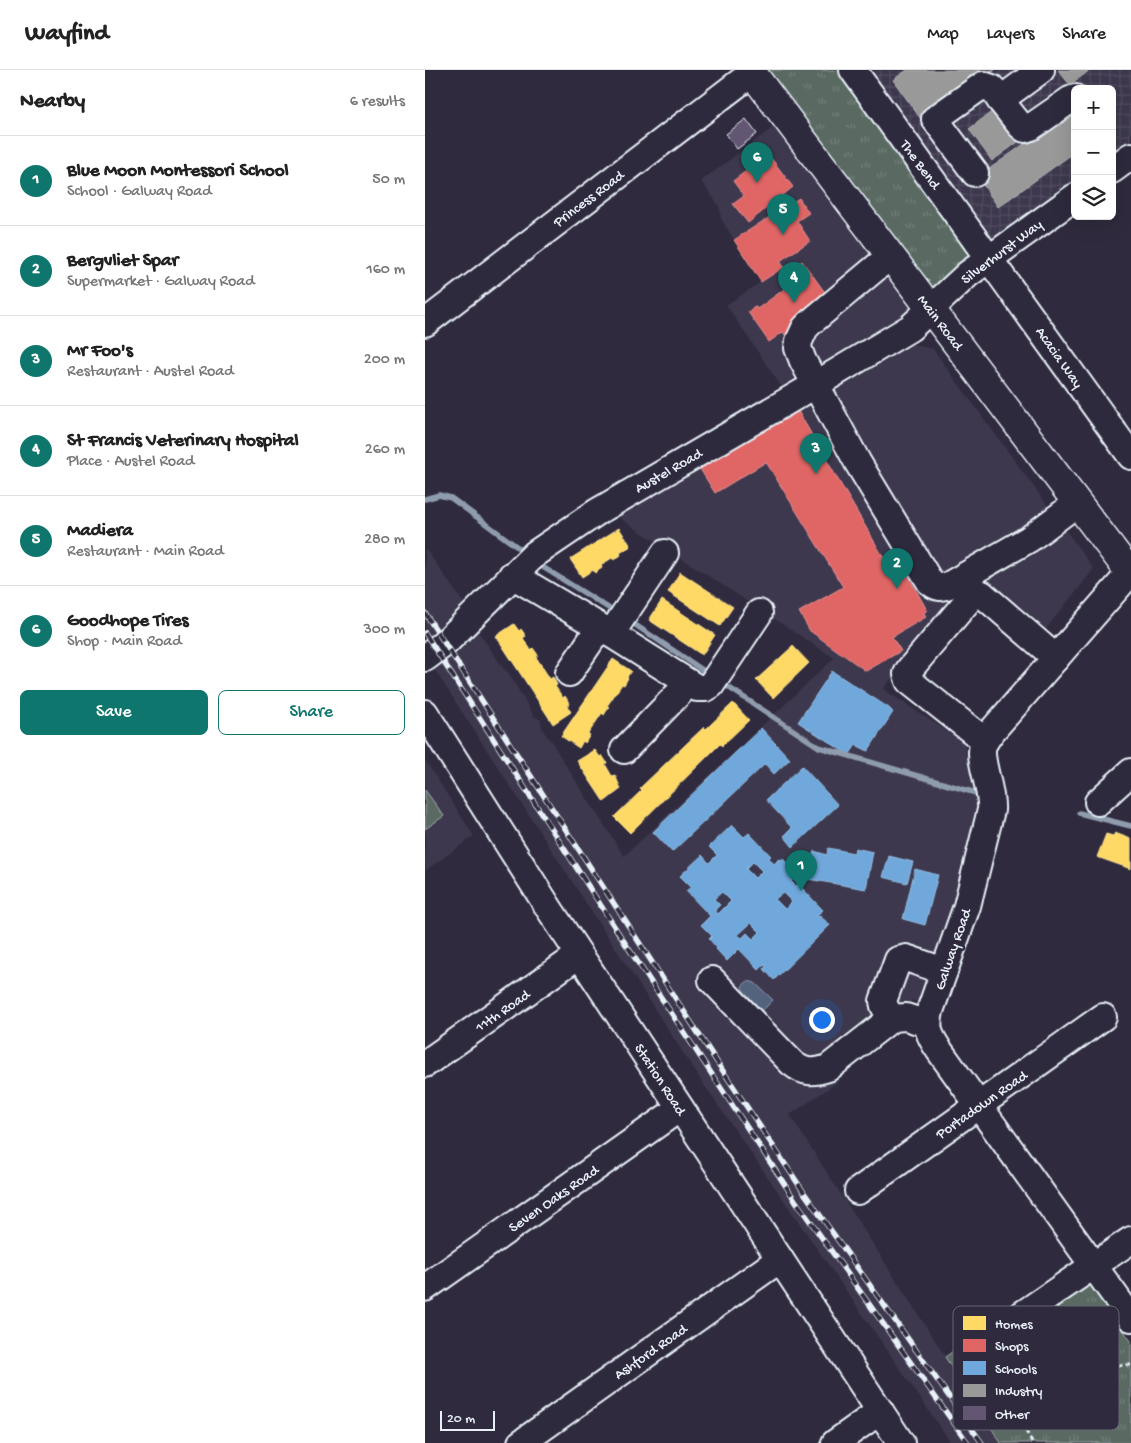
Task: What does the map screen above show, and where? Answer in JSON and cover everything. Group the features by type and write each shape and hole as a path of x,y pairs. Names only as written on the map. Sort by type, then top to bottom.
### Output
{"main road":[{"name":"Main Road","path":"751,72 1131,574"}],"street":[{"name":"The Bend","path":"853,70 989,258"},
{"path":"1000,100 1041,70"},
{"name":"Princess Road","path":"425,323 751,72"},
{"path":"904,141 983,85 992,88 1020,125 1025,128 1031,127 1071,99"},
{"path":"935,119 975,173"},
{"name":"Silverhurst Way","path":"931,309 957,283 989,258 1071,200"},
{"path":"891,256 819,314 805,328 798,348 815,385 858,463 924,574 935,586 942,588 949,585 1029,539 1077,502"},
{"name":"Acacia Way","path":"989,258 1131,456"},
{"name":"Austel Road","path":"425,658 445,643 524,564 597,512 909,328 931,309"},
{"path":"569,673 613,624 665,553"},
{"path":"524,564 613,624 705,682"},
{"path":"1055,658 982,594 977,592 907,674 909,681 985,741 1055,658 1131,574"},
{"path":"624,750 705,682 759,613"},
{"name":"Station Road","path":"425,713 579,955 901,1443"},
{"name":"Galway Road","path":"927,1024 967,906 991,810 992,798 982,751 985,741"},
{"path":"1098,802 1131,772"},
{"name":"11th Road","path":"426,1061 579,955"},
{"path":"892,1018 883,1001 898,960 906,958 945,971"},
{"path":"712,980 792,1063 807,1072 817,1072 827,1068 892,1018 906,1017 927,1024 931,1037 1131,1318"},
{"name":"Portadown Road","path":"858,1191 1103,1017"},
{"name":"Seven Oaks Road","path":"425,1288 680,1108"},
{"path":"1034,1306 1131,1240"},
{"name":"Ashford Road","path":"521,1443 780,1259"},
{"path":"835,1443 880,1411"}],"path":[{"path":"1026,1430 1032,1443"}],"shaded area":[{"path":"867,70 1131,70 1131,156 1116,167 1116,85 1071,85 1071,200 989,258"},
{"path":"786,118 931,309 788,401 781,386 726,305 761,282 721,219 719,206 701,181"},
{"path":"911,344 933,349 1094,569 1042,634 977,580 883,689 964,742 978,803 946,925 918,1003 911,1000 902,1027 834,1074 839,1081 790,1115 953,1368 953,1430 993,1430 1001,1443 951,1443 704,1085 425,655 425,548 463,602 476,628 508,672 534,716 541,720 542,728 624,856 834,658 615,515"},
{"path":"425,760 474,836 425,871"}],"green space":[{"path":"753,70 853,70 989,258 939,301"},
{"path":"425,790 444,816 425,829"},
{"path":"1083,1274 1106,1306 1040,1306"},
{"path":"1119,1324 1131,1341 1131,1443 1001,1443 993,1430 1119,1430"},
{"path":"953,1351 953,1369 945,1357"}],"water":[{"path":"748,981 755,983 773,1000 762,1011 743,990 742,986"}],"building: Homes":[{"path":"619,528 631,546 620,553 621,555 614,560 612,558 601,565 602,568 595,573 593,570 582,577 570,559"},
{"path":"680,572 733,607 720,626 668,592"},
{"path":"662,600 715,635 702,655 649,620"},
{"path":"514,624 526,636 523,638 531,650 533,648 538,655 536,657 550,679 553,677 557,685 555,686 563,698 565,696 570,704 567,706 571,712 553,724 496,636"},
{"path":"793,646 809,663 773,698 756,680"},
{"path":"613,659 631,671 624,685 622,684 607,706 609,707 604,715 602,713 588,734 590,735 585,743 583,741 579,748 561,736"},
{"path":"733,703 749,720 722,746 720,744 630,833 614,817 642,790 640,788 704,727 706,729"},
{"path":"595,750 600,757 602,755 607,763 605,764 612,776 615,775 621,789 604,802 577,761"},
{"path":"1115,833 1131,839 1131,869 1097,857 1106,834 1113,836"}],"building: Shops":[{"path":"768,154 793,187 748,223 733,204 744,196 733,181"},
{"path":"799,198 809,213 797,221 810,241 780,261 784,267 761,282 734,240"},
{"path":"802,261 830,299 786,336 783,332 769,342 748,312 752,308 756,307 757,309 801,277 794,267"},
{"path":"798,411 888,565 905,570 927,610 924,613 926,617 892,637 901,651 866,671 810,631 799,612 843,587 766,462 715,493 700,469"}],"building: Schools":[{"path":"832,671 893,712 868,751 856,745 849,755 798,722"},
{"path":"761,728 790,759 774,774 765,764 672,852 653,832"},
{"path":"802,766 838,805 793,847 784,836 792,828 766,800"},
{"path":"732,825 744,837 749,833 771,856 769,858 774,864 778,860 783,859 795,871 791,881 796,886 798,884 823,910 817,915 830,925 774,980 764,969 766,966 764,965 759,970 739,949 727,961 709,939 712,936 701,925 710,916 686,891 691,887 680,876 702,855 709,863 717,855 709,847","holes":["753,862 762,871 755,878 746,869","722,892 731,901 718,914 715,910 720,905 714,899","783,893 792,902 785,909 775,899","751,923 760,932 753,939 747,933 742,938 738,935"]},
{"path":"828,848 854,853 855,848 873,852 866,889 807,879 814,851 827,855"},
{"path":"889,856 913,862 907,883 883,877"},
{"path":"915,869 938,875 925,925 903,919"}],"building: Industry":[{"path":"907,70 995,70 923,122 893,80"},
{"path":"1058,70 1090,70 1070,85"},
{"path":"994,110 1018,142 992,161 969,129"},
{"path":"1069,112 1071,114 1071,155 998,207 978,177"}],"building: Other":[{"path":"746,119 757,134 737,149 726,134"}],"waterway":[{"path":"425,499 439,495 451,498 520,549"},
{"path":"541,566 618,614"},
{"path":"628,620 710,675"},
{"path":"722,683 819,747 976,793"},
{"path":"1079,813 1131,826"}],"railway":[{"path":"425,613 805,1194 953,1402"},
{"path":"425,633 625,943 795,1200 953,1422"},
{"path":"959,1430 968,1443"},
{"path":"973,1430 982,1443"}],"place":[{"name":"Goodhope Tires","path":"757,183"},
{"name":"Madiera","path":"783,235"},
{"name":"St Francis Veterinary Hospital","path":"794,303"},
{"name":"Mr Foo's","path":"816,474"},
{"name":"Bergvliet Spar","path":"897,589"},
{"name":"Blue Moon Montessori School","path":"801,891"}]}
